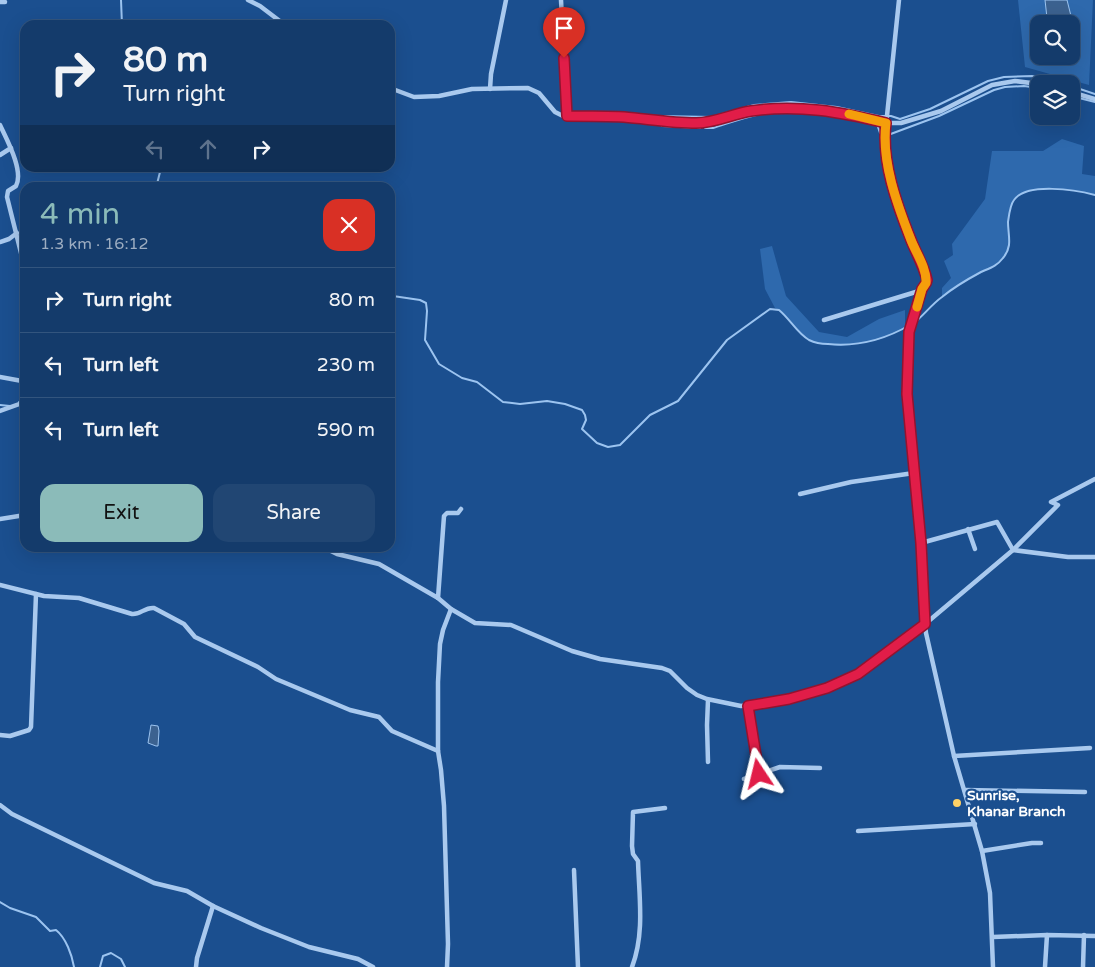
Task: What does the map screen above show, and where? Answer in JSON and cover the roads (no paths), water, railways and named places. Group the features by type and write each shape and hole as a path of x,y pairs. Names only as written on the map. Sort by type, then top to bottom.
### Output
{"street":[{"path":"248,0 260,6 278,20"},
{"path":"490,89 491,74 506,0"},
{"path":"561,0 567,116"},
{"path":"899,0 885,136 887,162 898,203 926,276 926,283 922,289 909,332 907,394 921,543 925,624 954,756 982,851 990,894 993,967"},
{"path":"395,90 414,97 439,96 472,88 528,88 538,92 555,112 567,116 622,117 696,123 711,122 749,111 777,108 807,108 837,111 886,123 901,124 941,110 992,86 1015,81 1030,83"},
{"path":"1080,95 1095,99"},
{"path":"0,126 11,148 19,177 16,186 8,192 7,197 20,246"},
{"path":"0,155 11,148"},
{"path":"0,242 9,239 17,233"},
{"path":"824,320 922,289"},
{"path":"0,377 20,381"},
{"path":"0,411 20,404"},
{"path":"800,494 851,482 914,473"},
{"path":"333,552 379,564 438,598 451,609 475,623 511,625 572,651 600,659 662,668 670,671 697,695 708,700 748,706 789,699 827,688 858,674 925,624 1012,550 1058,505 1050,502 1095,479"},
{"path":"438,598 444,516 448,512 458,513 461,509"},
{"path":"0,518 20,516"},
{"path":"921,543 997,522 1012,550"},
{"path":"968,529 975,549"},
{"path":"1012,550 1068,557 1095,556"},
{"path":"0,585 44,596 79,598 135,614 150,607 154,608 184,624 195,637 258,667 276,679 350,710 380,717 392,731 438,751"},
{"path":"0,736 10,736 29,730 31,727 36,594"},
{"path":"447,967 444,806 438,751 438,682 440,644 451,609"},
{"path":"708,700 708,762"},
{"path":"748,706 759,774"},
{"path":"954,756 1090,748"},
{"path":"744,779 780,767 820,768"},
{"path":"965,790 1086,792"},
{"path":"0,805 12,814 154,883 187,891 213,906 261,928 309,947 358,959 373,967"},
{"path":"632,967 638,952 641,930 638,861 632,854 634,812 648,808 665,808"},
{"path":"858,831 975,824"},
{"path":"982,851 1041,843"},
{"path":"574,870 578,967"},
{"path":"196,967 213,906"},
{"path":"1045,967 1047,935"},
{"path":"1084,935 1084,967"},
{"path":"993,937 1095,936"}],"waterway":[{"path":"121,0 122,20"},
{"path":"658,116 712,117 754,105 791,102 837,107 900,119 930,109 988,81 1004,77 1030,76"},
{"path":"888,135 939,116 994,90 1005,87 1030,87"},
{"path":"1080,89 1095,94"},
{"path":"1080,98 1095,102"},
{"path":"705,128 713,128 761,114 804,112 877,124 882,134"},
{"path":"662,126 700,128"},
{"path":"158,182 160,172"},
{"path":"914,323 951,290 1001,261 1009,245 1008,222 1011,207 1014,200 1020,194 1040,189 1052,189 1095,195"},
{"path":"395,296 420,300 426,303 425,340 439,364 462,378 477,382 503,402 520,404 547,401 565,404 582,410 586,420 582,429 597,443 608,447 620,445 650,415 678,401 727,340 770,309 779,310 805,337 821,344 839,345 871,341 890,335 910,325"},
{"path":"0,405 10,406"},
{"path":"0,902 10,908 36,917 50,931 56,930 63,937 68,947 74,967"},
{"path":"100,967 103,956 111,953 121,959 125,967"}],"place":[{"name":"Sunrise, Khanar Branch","path":"957,803"}]}
